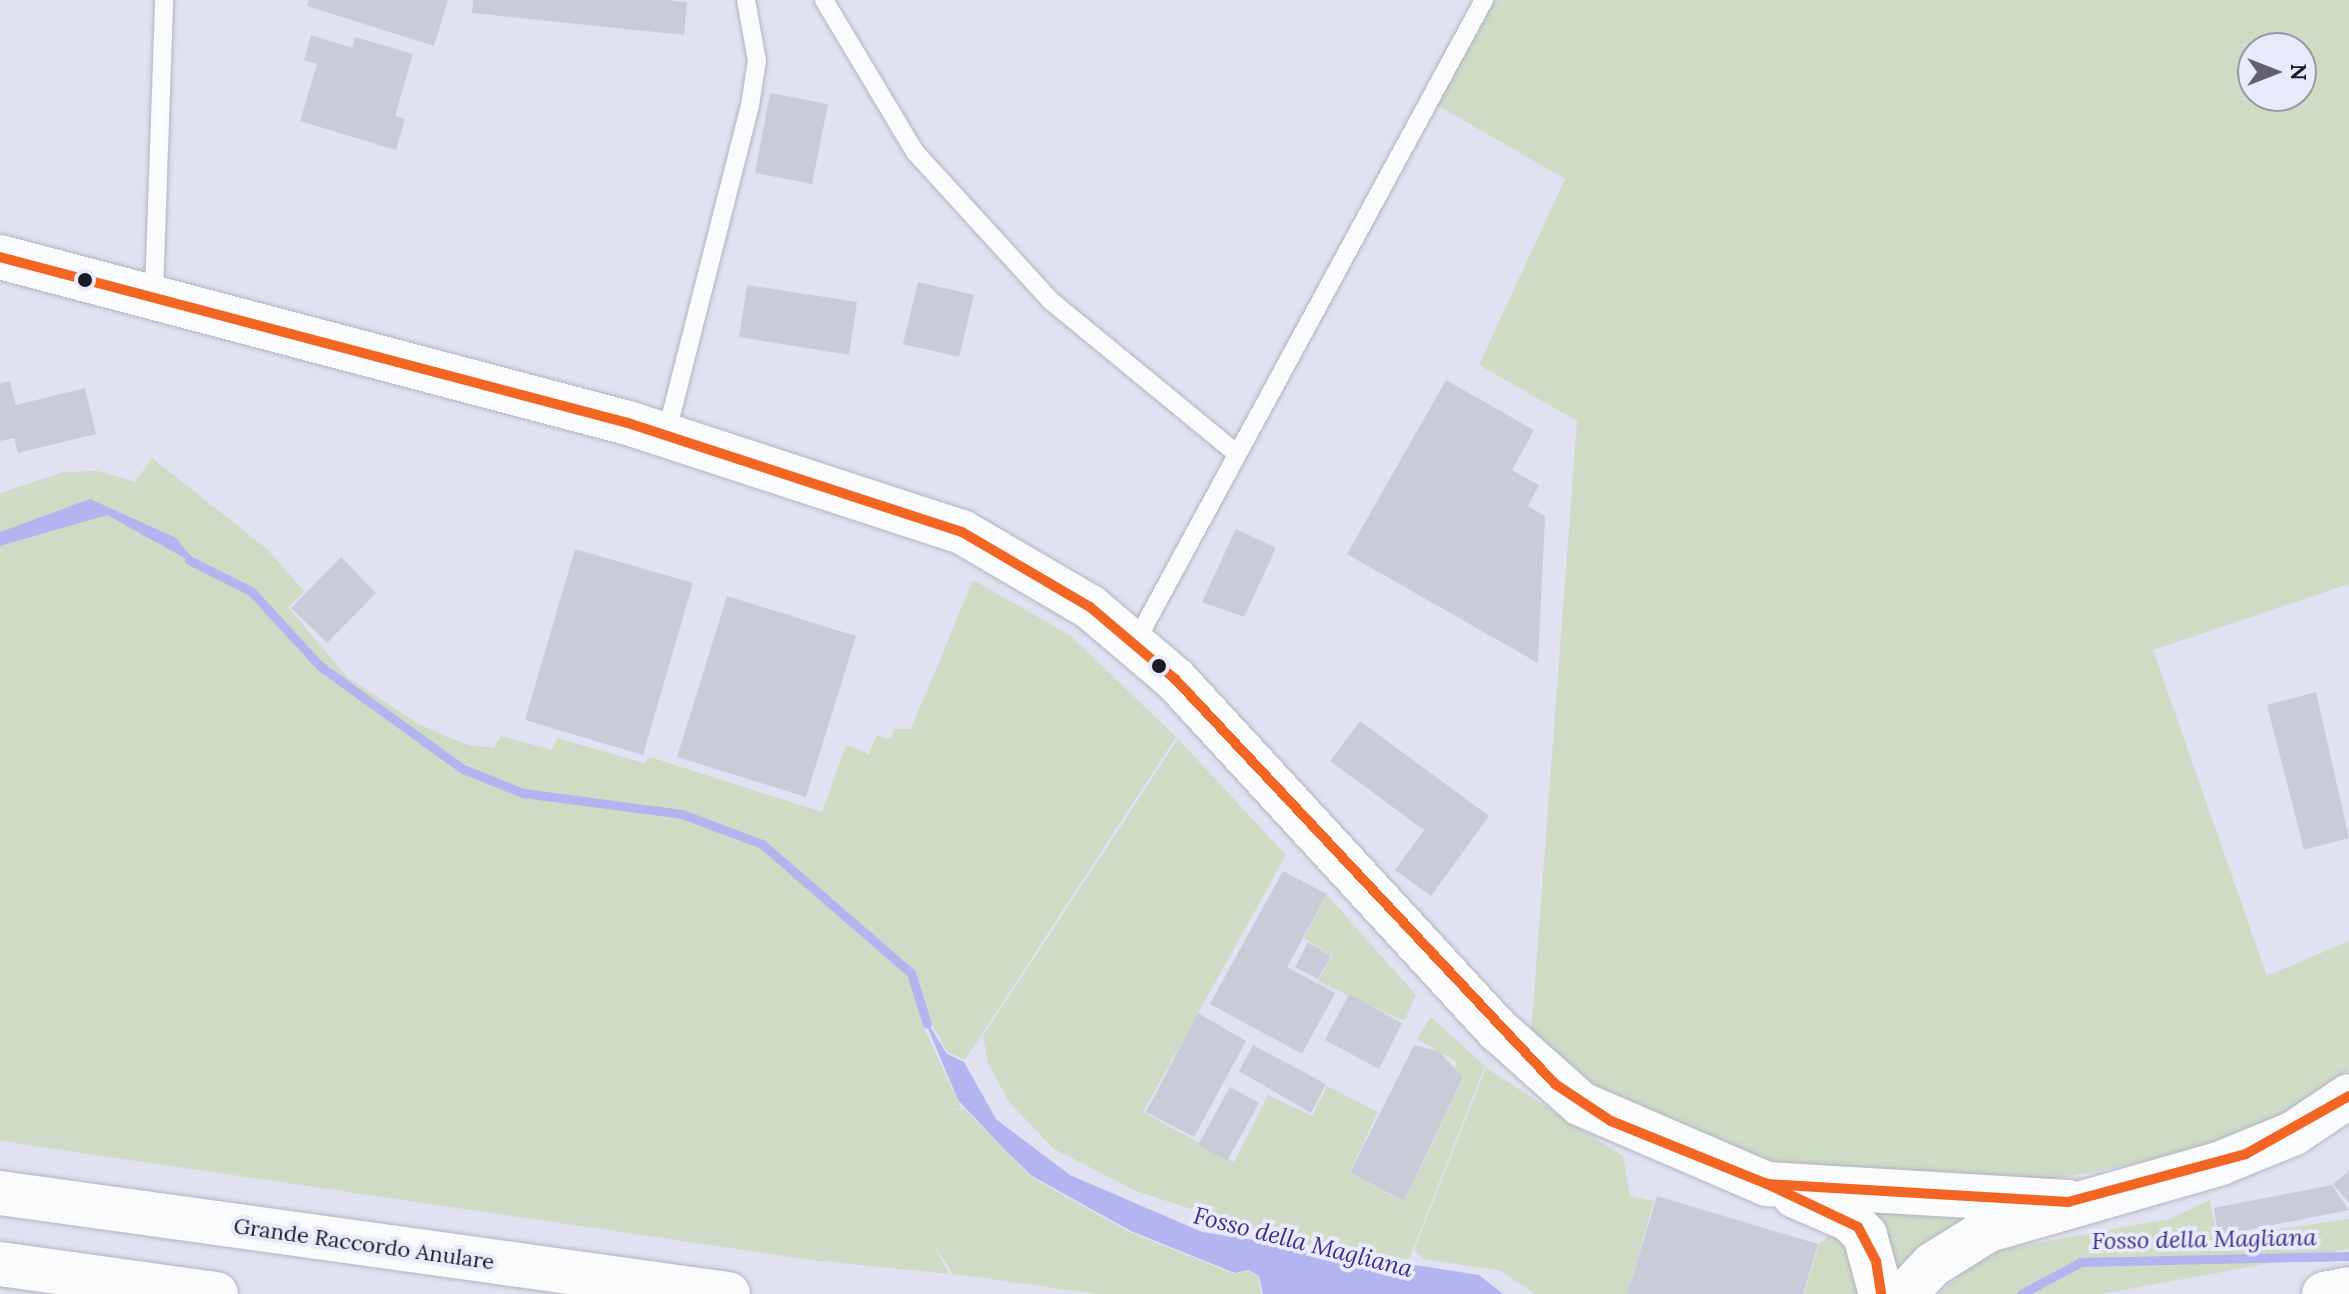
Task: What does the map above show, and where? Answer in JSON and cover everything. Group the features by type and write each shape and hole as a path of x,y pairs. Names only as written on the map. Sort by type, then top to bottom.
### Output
{"main road":[{"path":"0,257 154,292 666,435 962,532 1090,607 1135,643 1229,733 1555,1084 1625,1128 1767,1184 1858,1227 1871,1246 1881,1294"},
{"path":"1905,1294 1960,1245 2068,1202 2246,1154 2349,1096"},
{"path":"0,1170 71,1203"},
{"path":"1767,1184 2068,1202"},
{"name":"Grande Raccordo Anulare","path":"0,1193 728,1294"},
{"path":"0,1264 216,1294"},
{"path":"0,1288 108,1279"},
{"path":"2324,1294 2349,1289"}],"lane":[{"path":"154,292 164,0"},
{"path":"666,435 750,105 757,61 746,0"},
{"path":"824,0 915,152 1051,301 1237,454"},
{"path":"1135,643 1484,0"}],"green space":[{"path":"1484,0 2349,0 2349,584 2153,650 2267,976 2349,941 2349,1069 2329,1086 2264,1124 2172,1156 2067,1177 1867,1189 1735,1172 1529,1061 1577,421 1479,365 1565,179 1430,101"},
{"path":"152,458 267,549 304,591 288,607 346,676 418,724 468,745 494,748 501,736 552,750 557,738 644,763 650,757 822,812 846,745 869,754 877,735 890,739 895,729 911,729 973,580 1071,636 1176,737 965,1060 948,1052 924,1012 920,1019 961,1108 951,1110 965,1109 1031,1177 1129,1232 1234,1274 1248,1271 1258,1277 1261,1294 1098,1294 953,1274 932,1242 949,1274 811,1260 0,1141 0,493 63,472 98,471 135,482"},
{"path":"1178,739 1286,855 1143,1112 1234,1162 1268,1095 1312,1116 1327,1086 1378,1112 1349,1173 1404,1202 1464,1078 1453,1071 1457,1062 1417,1039 1431,1017 1485,1066 1409,1259 1295,1243 1136,1191 1054,1149 1009,1102 988,1063 983,1036"},
{"path":"1327,895 1416,995 1404,1021 1318,981 1332,956 1304,938"},
{"path":"1486,1068 1623,1156 1630,1196 1654,1201 1627,1294 1535,1294 1501,1271 1424,1259 1414,1250"},
{"path":"2210,1200 2217,1238 2349,1219 2349,1249 2101,1294 1938,1294 1987,1252 2169,1219"},
{"path":"1874,1210 1971,1215 1899,1276"},
{"path":"1833,1232 1848,1235 1860,1294 1804,1294 1819,1244"}],"water":[{"path":"90,499 176,538 199,566 107,515 0,546 0,532"},
{"path":"922,1014 947,1054 964,1062 996,1119 1070,1175 1202,1232 1479,1275 1503,1294 1263,1294 1259,1276 1248,1270 1235,1273 1131,1231 1032,1176 1006,1151 958,1100"}],"building":[{"path":"309,0 448,0 434,46 307,6"},
{"path":"473,0 687,2 684,35 472,13"},
{"path":"311,35 352,48 355,37 413,54 395,116 405,119 396,150 300,121 317,64 304,60"},
{"path":"770,93 828,104 812,184 755,173"},
{"path":"918,282 974,295 959,357 903,344"},
{"path":"747,285 857,302 849,355 739,337"},
{"path":"1446,380 1534,430 1512,470 1539,485 1528,506 1545,516 1538,663 1347,554"},
{"path":"10,381 16,405 85,388 96,434 18,453 14,438 0,441 0,384"},
{"path":"1236,529 1276,548 1244,617 1202,602"},
{"path":"575,549 693,583 643,755 525,720"},
{"path":"341,557 376,593 327,643 291,608"},
{"path":"727,596 856,636 806,797 677,757"},
{"path":"2316,692 2349,838 2304,850 2267,705"},
{"path":"1360,721 1489,816 1431,896 1395,870 1424,830 1330,761"},
{"path":"1283,871 1327,894 1287,967 1335,993 1302,1054 1210,1004"},
{"path":"1308,942 1331,956 1318,979 1295,967"},
{"path":"1349,994 1402,1023 1379,1069 1325,1040"},
{"path":"1198,1013 1246,1041 1194,1137 1146,1112"},
{"path":"1253,1045 1326,1084 1311,1113 1239,1071"},
{"path":"1414,1045 1440,1052 1463,1078 1404,1201 1350,1173"},
{"path":"1230,1087 1259,1103 1227,1161 1198,1145"},
{"path":"2349,1171 2349,1203 2333,1184"},
{"path":"2332,1185 2349,1210 2218,1236 2214,1208"},
{"path":"1657,1196 1818,1244 1803,1294 1627,1294"}],"waterway":[{"name":"Fosso della Magliana","path":"189,560 251,591 320,666 463,769 523,793 682,814 762,844 911,973 927,1024"},
{"name":"Fosso della Magliana","path":"2021,1294 2081,1262 2349,1256"}],"transit line":[{"path":"0,257 628,423 962,532 1090,607 1175,679 1555,1084 1611,1121 1767,1184 2068,1202 2246,1154 2349,1096"},
{"path":"1765,1183 1858,1227 1876,1261 1881,1294"}]}
